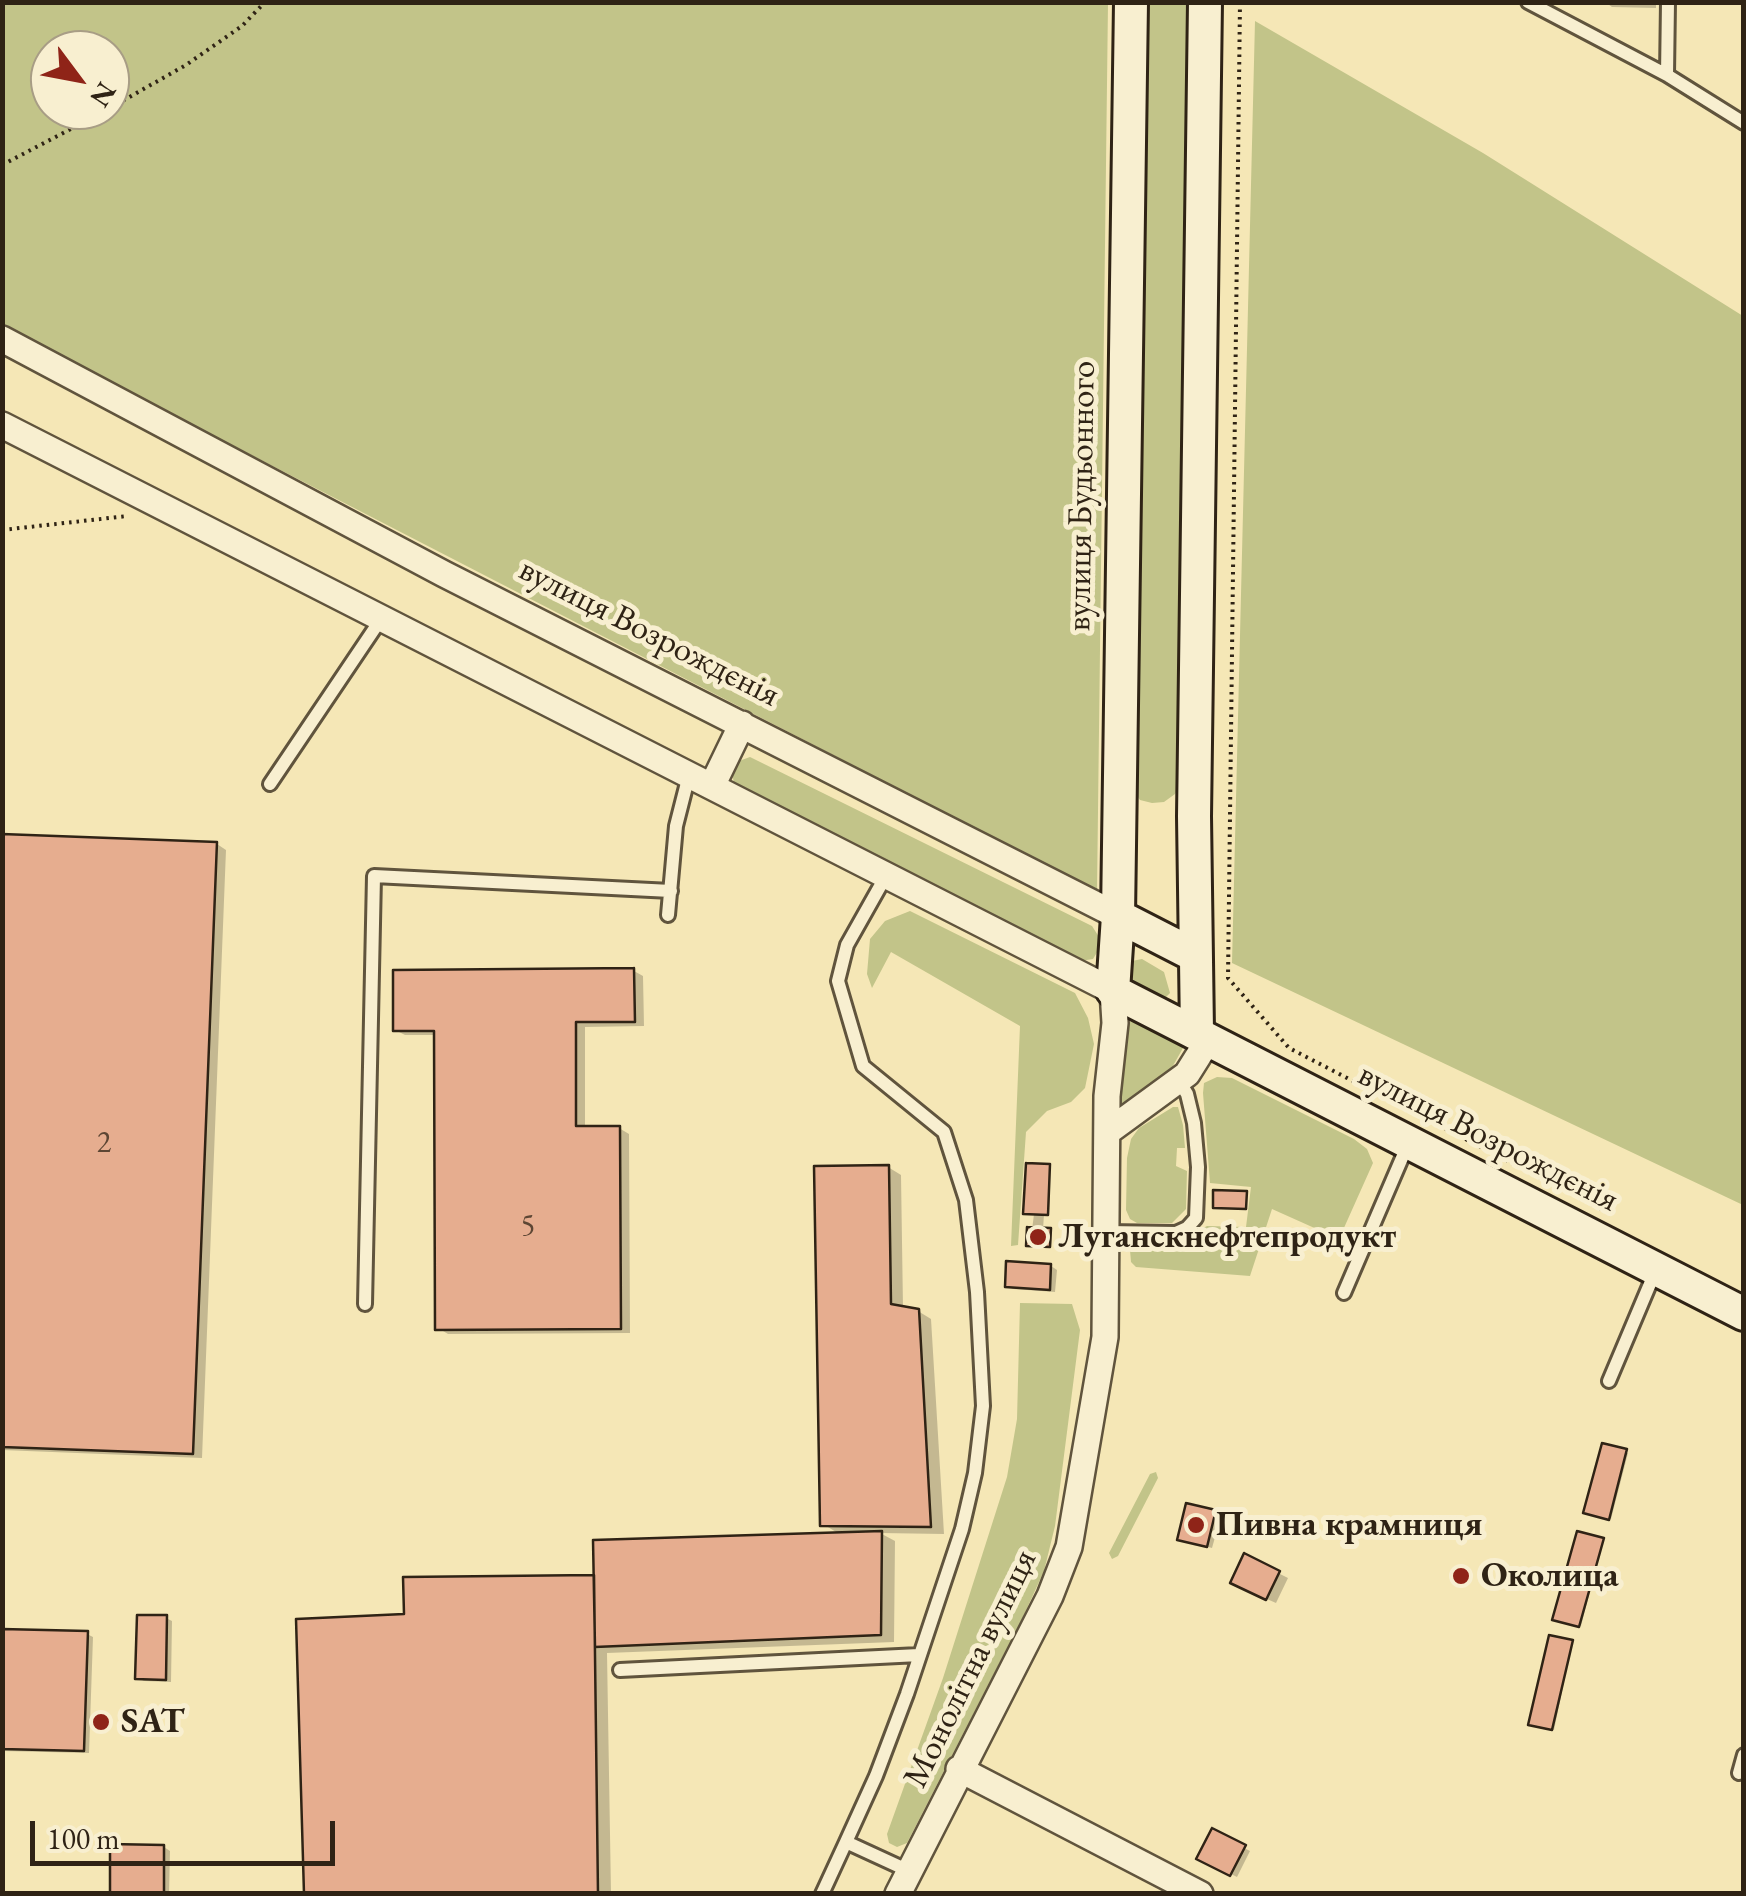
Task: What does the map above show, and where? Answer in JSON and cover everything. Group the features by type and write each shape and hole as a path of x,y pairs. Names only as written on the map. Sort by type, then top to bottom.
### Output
{"main road":[{"name":"вулиця Будьонного","path":"1113,991 1118,916 1130,2"},
{"path":"1203,1036 1194,954 1204,2"},
{"name":"вулиця Возрождєнія","path":"1118,916 1194,954"},
{"name":"вулиця Возрождєнія","path":"1113,991 1744,1314"}],"street":[{"name":"вулиця Возрождєнія","path":"2,339 444,574 1118,916"},
{"name":"вулиця Возрождєнія","path":"2,425 1113,991"},
{"path":"701,778 742,724"},
{"name":"Монолітна вулиця","path":"904,1882 1050,1596 1069,1546 1105,1337 1113,991"},
{"path":"1109,1131 1179,1081 1196,1063 1203,1036"},
{"path":"959,1770 1200,1894"}],"lane":[{"path":"1528,2 1667,75 1744,123"},
{"path":"1667,75 1668,2"},
{"path":"270,784 381,620"},
{"path":"668,915 676,826 701,778"},
{"path":"822,1894 876,1776 962,1529 975,1473 983,1406 977,1292 966,1200 944,1132 863,1066 838,981 847,945 887,874"},
{"path":"365,1304 374,876 670,891"},
{"path":"1106,1232 1176,1232 1187,1228 1196,1218 1198,1167 1194,1122 1187,1094 1179,1081"},
{"path":"1344,1293 1409,1142"},
{"path":"1608,1381 1656,1269"},
{"path":"620,1670 918,1655"},
{"path":"1739,1773 1744,1754"},
{"path":"846,1842 904,1882"}],"path":[{"path":"130,97 186,65 242,26 266,2"},
{"path":"1240,2 1228,978 1289,1048 1604,1210"},
{"path":"2,165 68,130"},
{"path":"2,530 168,511"}],"green space":[{"path":"2,3 1108,3 1097,891 3,327"},
{"path":"1141,3 1192,3 1182,781 1175,794 1164,802 1152,803 1140,800 1130,786"},
{"path":"1255,21 1483,153 1743,316 1743,1205 1232,963"},
{"path":"750,757 1092,926 1099,937 1099,949 1093,959 1080,961 734,785 732,770 739,761"},
{"path":"910,911 1075,993 1088,1018 1094,1044 1085,1088 1071,1102 1047,1111 1026,1132 1018,1245 1011,1246 1020,1026 891,952 872,988 867,974 870,939 885,921"},
{"path":"1142,959 1164,972 1170,993 1163,1000 1130,987 1125,969 1132,961"},
{"path":"1132,1020 1183,1048 1170,1071 1118,1109 1125,1026"},
{"path":"1217,1077 1232,1078 1354,1139 1367,1149 1373,1163 1339,1239 1272,1209 1250,1276 1136,1267 1131,1262 1130,1250 1136,1245 1170,1246 1207,1226 1246,1227 1251,1187 1210,1183 1203,1093 1204,1083"},
{"path":"1178,1107 1183,1125 1185,1148 1177,1148 1176,1166 1187,1171 1186,1209 1172,1223 1137,1223 1126,1210 1131,1139 1139,1128"},
{"path":"1020,1303 1072,1304 1080,1330 1055,1526 1044,1571 1023,1617 907,1843 897,1847 889,1843 887,1834 943,1678 1007,1477 1017,1419"},
{"path":"1156,1472 1158,1478 1118,1556 1112,1559 1109,1553 1150,1474"}],"building":[{"path":"2,834 217,842 193,1454 2,1447"},
{"path":"634,968 635,1022 576,1022 576,1126 620,1126 621,1329 435,1330 434,1031 393,1031 393,970"},
{"path":"1026,1163 1050,1164 1048,1215 1023,1214"},
{"path":"889,1165 891,1304 919,1309 931,1527 820,1526 814,1166"},
{"path":"1213,1190 1247,1191 1246,1209 1213,1208"},
{"name":"Луганскнефтепродукт","path":"1027,1227 1051,1228 1050,1247 1026,1246"},
{"path":"1006,1261 1051,1264 1050,1290 1005,1287"},
{"path":"1602,1443 1627,1449 1609,1520 1583,1513"},
{"name":"Пивна крамниця","path":"1186,1503 1216,1510 1207,1547 1177,1540"},
{"path":"882,1531 881,1635 595,1647 593,1540"},
{"path":"1577,1531 1604,1538 1579,1627 1552,1620"},
{"path":"1244,1553 1280,1571 1266,1600 1230,1583"},
{"path":"594,1575 598,1894 304,1894 296,1619 404,1614 403,1577"},
{"path":"137,1615 167,1615 166,1680 135,1679"},
{"path":"2,1629 88,1631 84,1751 2,1749"},
{"path":"1549,1635 1573,1640 1552,1730 1528,1725"},
{"path":"1212,1828 1246,1845 1230,1876 1196,1859"},
{"path":"110,1844 164,1845 164,1894 110,1894"}],"place":[{"name":"Луганскнефтепродукт","path":"1038,1237"},
{"name":"Пивна крамниця","path":"1196,1525"},
{"name":"Околица","path":"1461,1576"},
{"name":"SAT","path":"101,1722"}]}
